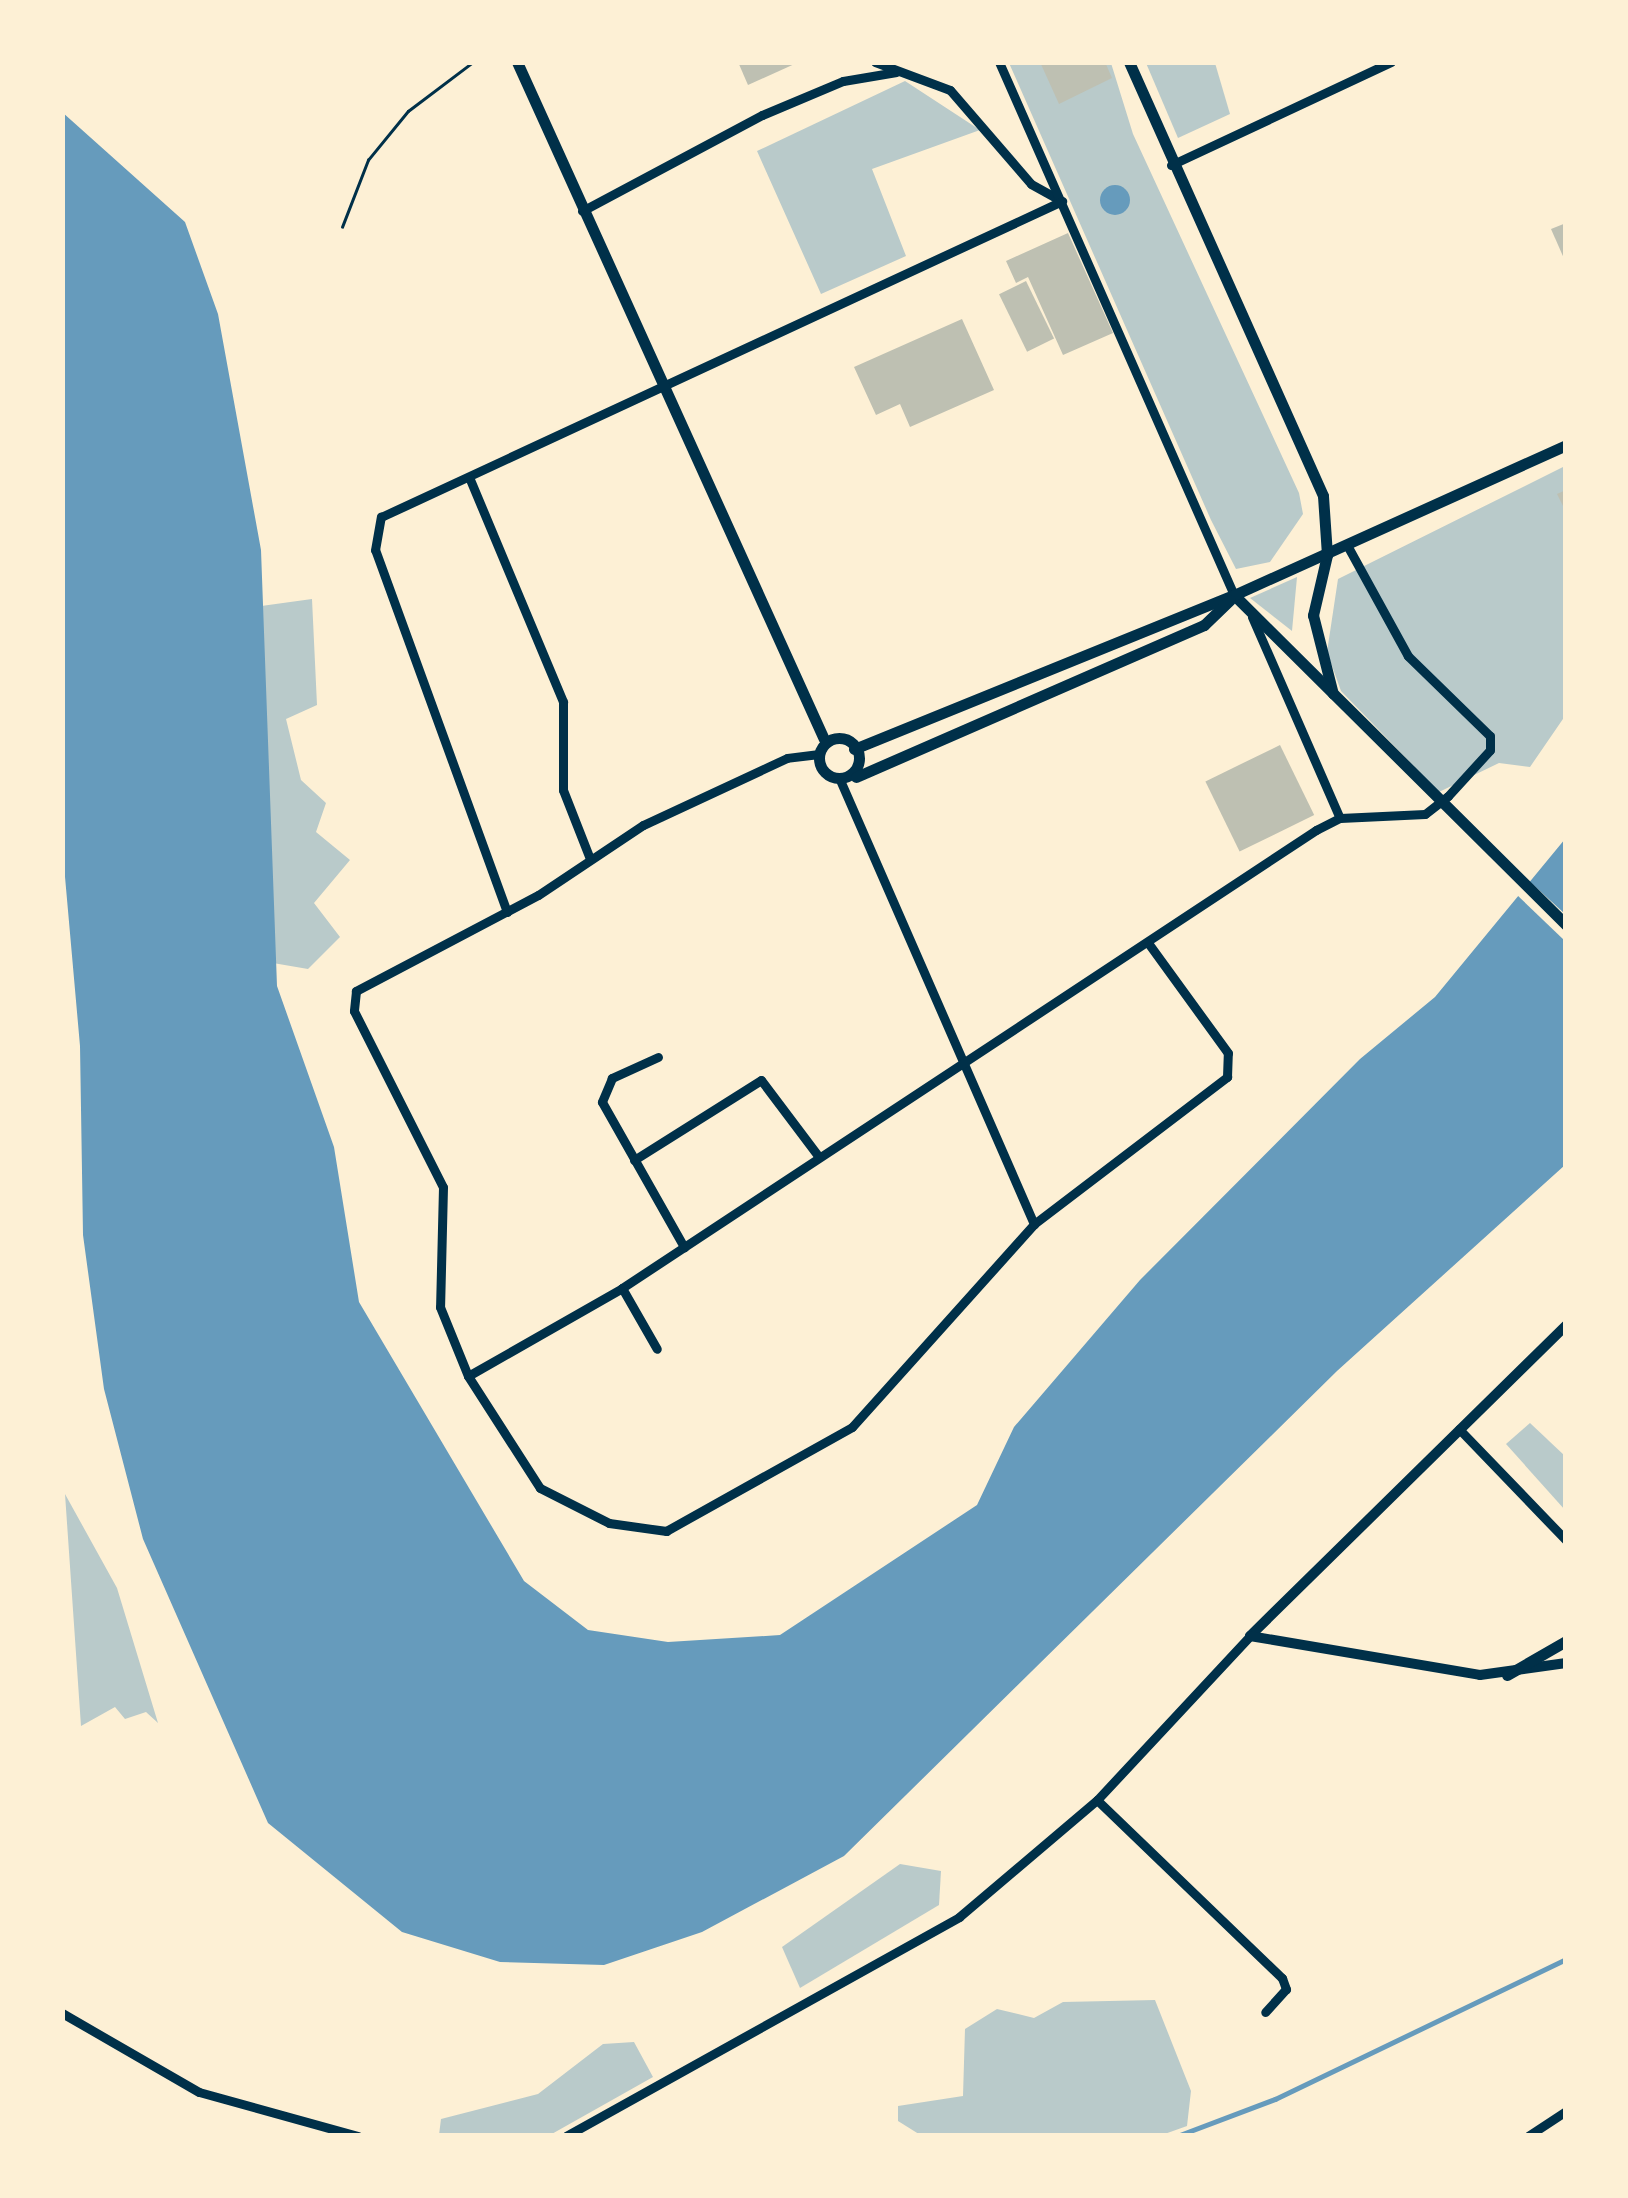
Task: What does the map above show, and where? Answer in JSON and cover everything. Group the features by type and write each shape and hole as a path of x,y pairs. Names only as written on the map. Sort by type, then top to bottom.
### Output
{"main road":[{"path":"517,62 824,739 819,754 840,780 1204,625 1234,595"},
{"path":"1129,62 1323,496 1328,555 1312,615 1333,694"},
{"path":"824,739 854,748 1328,555 1566,445"},
{"path":"1234,595 1363,728 1566,925"},
{"path":"854,748 856,776"},
{"path":"1507,1676 1566,1641"}],"street":[{"path":"876,62 950,90 1031,184 1062,200"},
{"path":"999,62 1234,595"},
{"path":"1172,164 1391,62"},
{"path":"582,211 762,115 843,81 896,72"},
{"path":"507,912 376,531 394,509 664,390 1062,200"},
{"path":"469,477 563,702 563,790 590,859"},
{"path":"468,1376 622,1288 1340,818 1425,814 1491,745 1408,656 1348,545"},
{"path":"1252,617 1340,818"},
{"path":"819,754 787,758 590,859 507,912 356,991 354,1011 443,1187 440,1307 468,1376 540,1488 608,1523 666,1531 852,1427 1034,1224 1222,1083 1231,1062 1148,943"},
{"path":"840,780 961,1068 1034,1224"},
{"path":"658,1057 604,1088 608,1120 684,1247"},
{"path":"634,1160 765,1081 820,1157"},
{"path":"622,1288 656,1349"},
{"path":"566,2136 959,1917 1096,1800 1250,1636 1566,1325"},
{"path":"1458,1429 1566,1540"},
{"path":"1250,1636 1369,1663 1507,1676 1566,1663"},
{"path":"1096,1800 1286,1984 1265,2012"},
{"path":"62,2013 199,2092 358,2136"},
{"path":"1528,2136 1566,2111"}],"path":[{"path":"342,228 368,160 408,110 473,62"}],"shaded area":[{"path":"1009,63 1111,63 1133,134 1299,493 1303,514 1270,562 1236,569"},
{"path":"1146,63 1215,63 1230,114 1178,138"},
{"path":"905,81 980,130 872,169 906,256 821,294 757,151"},
{"path":"1565,466 1565,716 1530,767 1499,763 1439,792 1341,691 1327,652 1338,579"},
{"path":"1297,577 1292,631 1250,598"},
{"path":"312,599 317,705 286,719 301,780 326,803 316,832 350,860 314,903 340,937 308,969 250,959 246,608"},
{"path":"1530,1423 1565,1456 1565,1510 1506,1444"},
{"path":"65,1494 117,1588 158,1723 146,1712 125,1719 115,1707 81,1726"},
{"path":"900,1864 941,1871 939,1905 800,1988 782,1947"},
{"path":"1155,2000 1191,2091 1187,2126 1159,2136 922,2136 898,2121 898,2106 963,2096 965,2029 997,2009 1034,2018 1063,2002"},
{"path":"634,2042 653,2077 550,2135 439,2135 441,2119 538,2094 603,2044"}],"water":[{"path":"62,112 185,222 218,314 261,550 277,986 334,1147 359,1302 524,1581 588,1630 668,1642 780,1635 977,1505 1014,1427 1140,1280 1360,1059 1435,997 1565,839 1565,1165 1337,1371 844,1856 702,1932 604,1965 500,1962 402,1932 268,1823 143,1539 104,1389 83,1235 80,1046 62,843"},
{"path":"1115,185 1126,189 1130,200 1126,211 1115,215 1104,211 1100,200 1104,189"}],"pier":[{"path":"1527,879 1565,914 1565,941 1516,894"}],"building":[{"path":"738,62 799,62 748,85"},
{"path":"1040,62 1105,62 1112,78 1059,104"},
{"path":"1566,223 1566,263 1551,229"},
{"path":"1068,233 1113,333 1063,355 1028,277 1016,283 1006,261"},
{"path":"1026,281 1054,339 1027,352 999,294"},
{"path":"962,319 994,390 910,427 900,404 876,415 854,367"},
{"path":"1566,490 1566,512 1557,494"},
{"path":"1280,745 1314,815 1240,851 1205,781"}],"waterway":[{"path":"1177,2136 1275,2099 1566,1959"}]}
